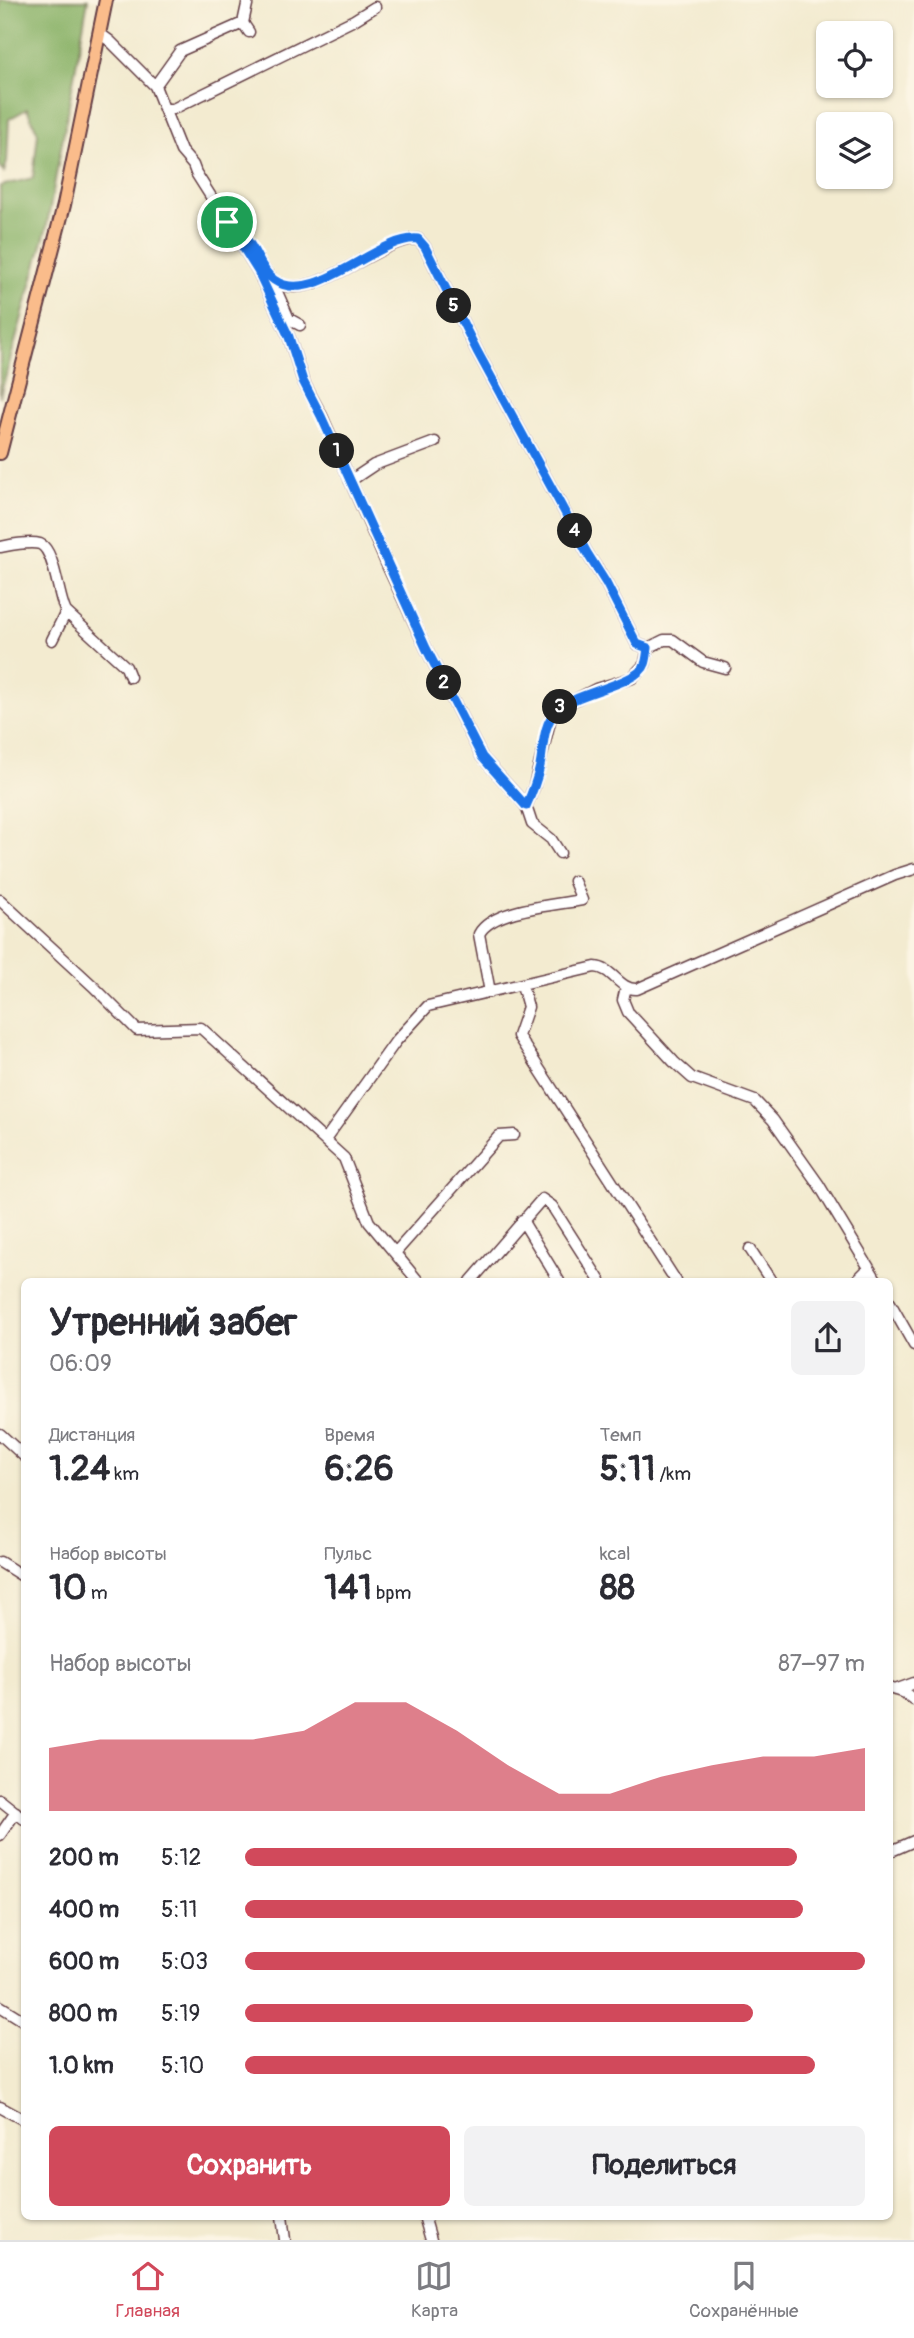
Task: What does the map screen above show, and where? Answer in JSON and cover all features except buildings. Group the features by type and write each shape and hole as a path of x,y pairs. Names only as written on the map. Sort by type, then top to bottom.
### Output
{"main road":[{"path":"0,453 64,205 106,0"}],"street":[{"path":"155,86 180,51 246,28 248,0"},
{"path":"164,108 173,109 354,20 375,7"},
{"path":"99,33 155,86 181,151 193,165 258,271 289,337 303,381 426,648 482,757 526,806 532,824 551,839 559,853"},
{"path":"227,222 247,240 271,278 289,319 300,325"},
{"path":"271,278 277,283 299,286 317,282 352,267 400,240 418,239 425,247 477,351 637,644 648,648 664,640 673,640 703,662 725,668"},
{"path":"350,481 374,465 436,442"},
{"path":"0,547 39,544 45,548 56,576 60,601 66,612 127,667 130,677"},
{"path":"52,640 66,612"},
{"path":"526,806 537,776 546,728 551,717 559,708 596,690 632,678 645,664 648,648"},
{"path":"325,1140 396,1041 428,1006 595,967 604,967 626,987 636,989 883,880 914,869"},
{"path":"490,992 479,934 486,923 507,914 582,900 573,881"},
{"path":"0,901 137,1030 201,1028 325,1140 344,1158 369,1222 416,1278"},
{"path":"522,985 528,1007 518,1036 674,1278"},
{"path":"626,987 624,1000 628,1012 674,1062 692,1078 755,1101 773,1120 819,1185 875,1278"},
{"path":"395,1253 499,1136 514,1135"},
{"path":"474,1278 539,1200 546,1200 598,1278"},
{"path":"522,1220 557,1278"},
{"path":"750,1249 769,1278"},
{"path":"859,1278 869,1268"},
{"path":"893,1308 914,1345"},
{"path":"0,1434 21,1453"},
{"path":"0,1562 21,1575"},
{"path":"893,1689 914,1683"},
{"path":"893,1689 905,1693 914,1700"},
{"path":"0,1800 20,1815 0,1835"},
{"path":"893,1850 914,1841"},
{"path":"0,2006 21,2019"},
{"path":"0,2107 21,2118"},
{"path":"282,2220 285,2240"},
{"path":"425,2220 431,2240"}],"green space":[{"path":"0,0 88,0 46,230 0,397 0,186 33,178 38,133 27,109 9,119 4,172 0,166"}],"route":[{"path":"227,222 247,240 271,278 277,283 299,286 344,271 400,240 418,239 425,247 477,351 606,583 625,625 637,644 648,648 645,664 632,678 596,690 569,703 559,708 551,717 546,728 534,787 526,806 482,757 426,648 303,381 289,337 258,271 227,222"}]}
